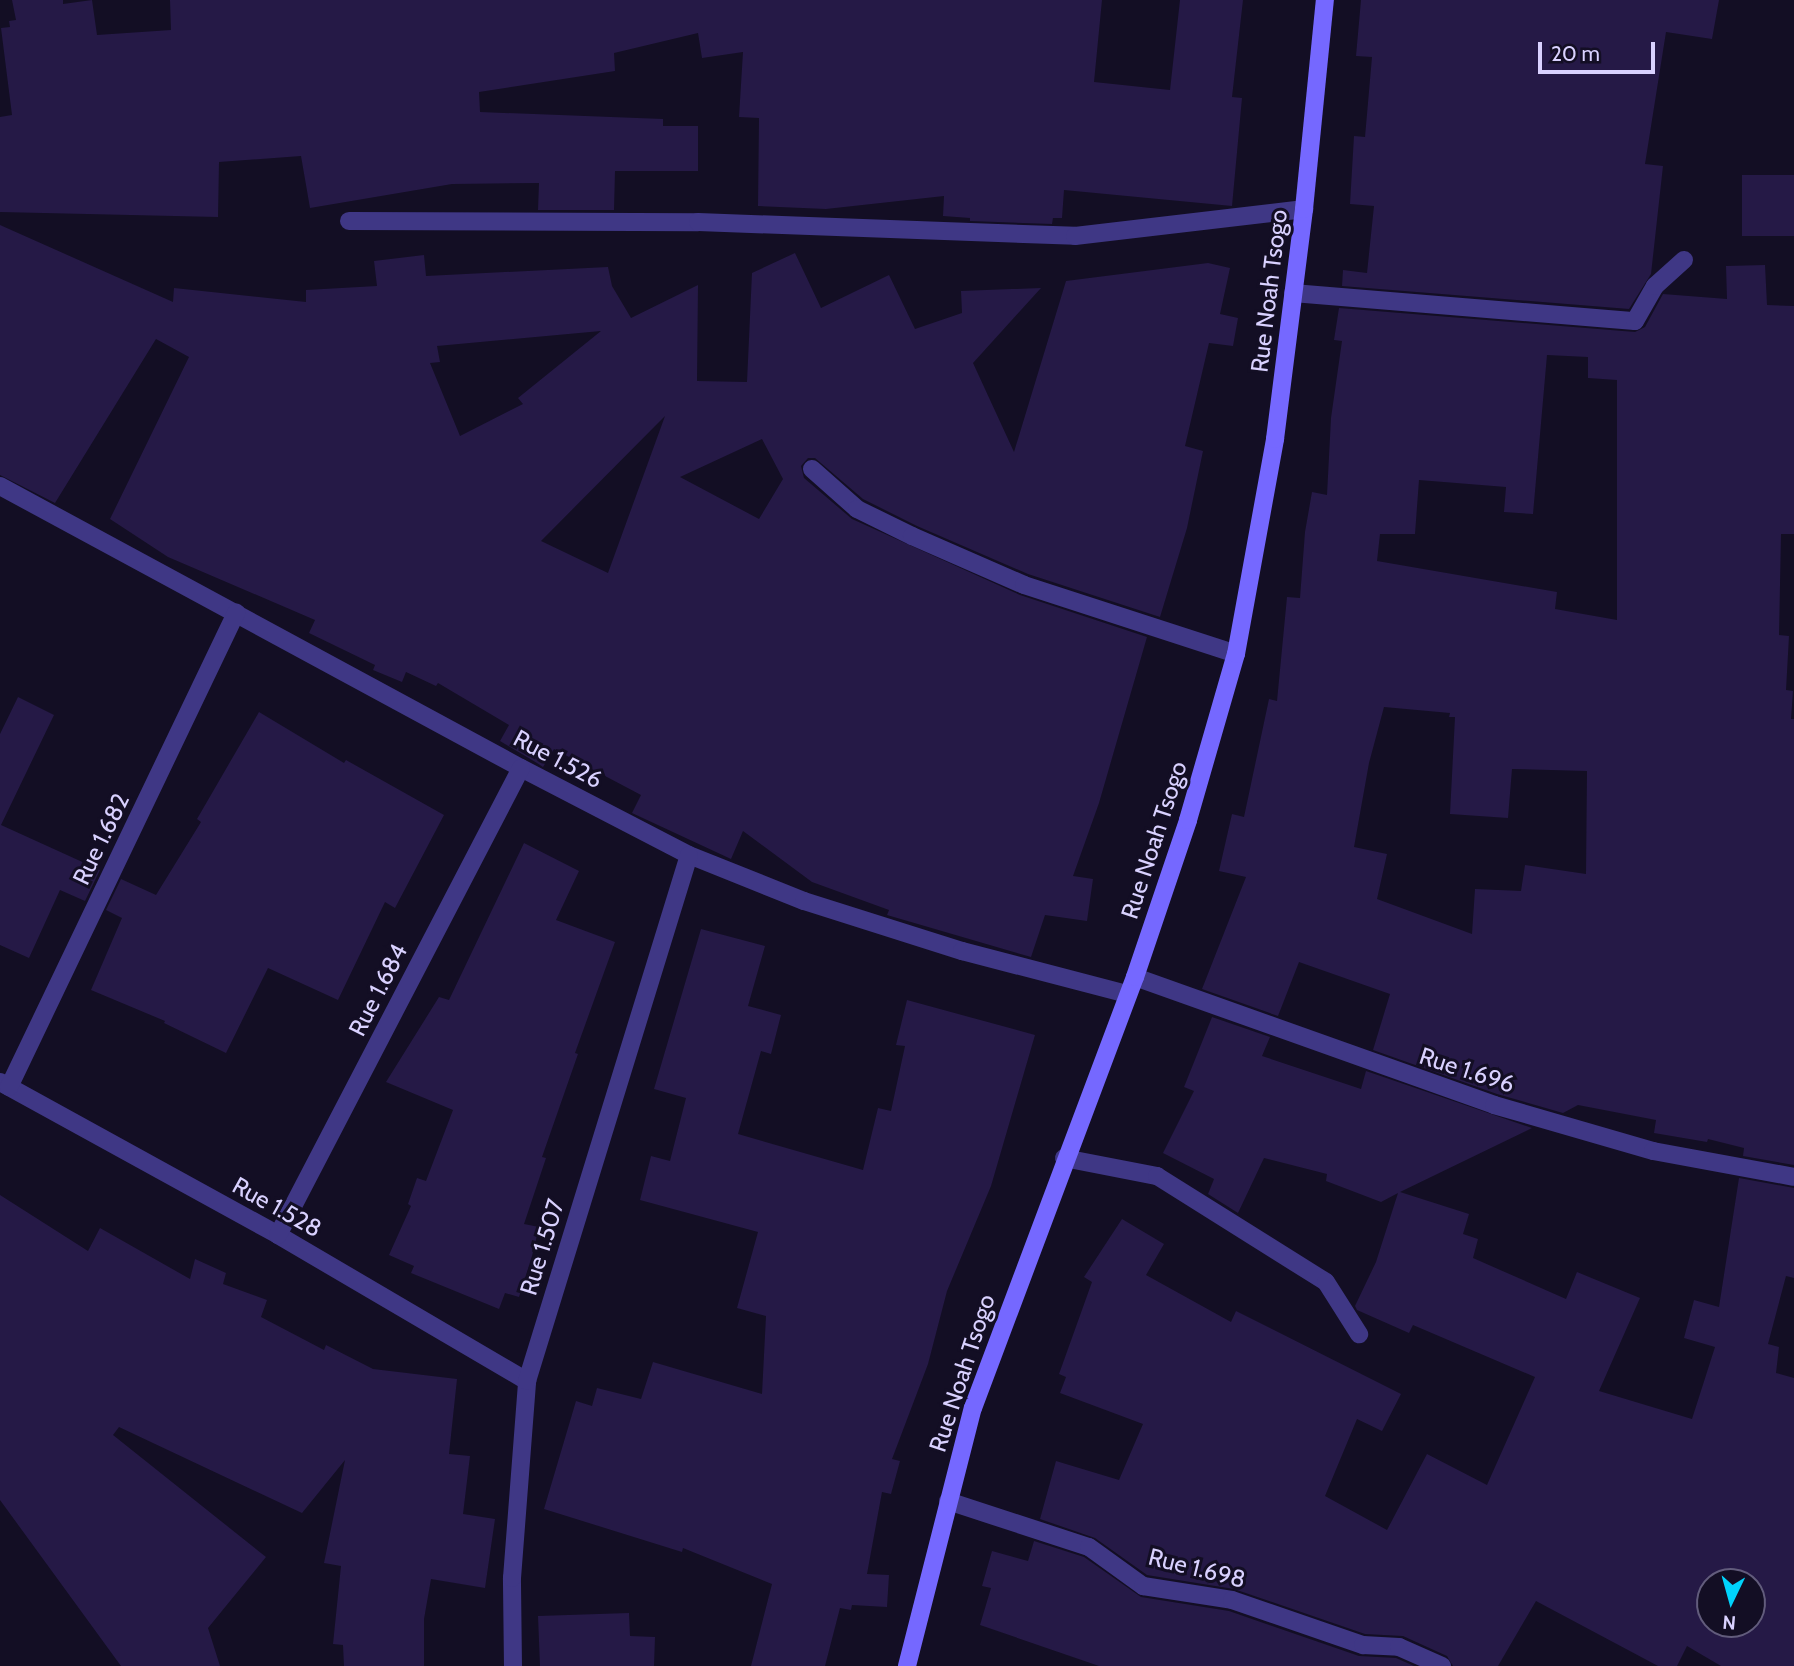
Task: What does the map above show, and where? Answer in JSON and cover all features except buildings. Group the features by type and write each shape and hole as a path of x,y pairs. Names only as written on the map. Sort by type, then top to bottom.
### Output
{"main road":[{"name":"Rue Noah Tsogo","path":"907,1666 947,1501 973,1408 1064,1158 1126,994 1135,977 1188,820 1236,654 1275,439 1304,209 1325,0"}],"street":[{"path":"349,221 698,222 1075,236 1304,209"},
{"path":"1293,293 1635,321 1656,286 1684,260"},
{"path":"812,470 858,509 924,542 1024,585 1236,654"},
{"name":"Rue 1.526","path":"0,486 521,768 689,855 804,901 870,922 962,951 1126,994"},
{"name":"Rue 1.682","path":"5,1085 236,613"},
{"name":"Rue 1.684","path":"278,1235 521,768"},
{"name":"Rue 1.507","path":"513,1666 512,1578 527,1381 689,855"},
{"name":"Rue 1.696","path":"1135,977 1494,1105 1653,1151 1794,1177"},
{"name":"Rue 1.528","path":"5,1085 278,1235 527,1381"},
{"path":"1064,1158 1157,1176 1326,1282 1359,1334"},
{"name":"Rue 1.698","path":"947,1501 1089,1546 1143,1586 1232,1600 1363,1645 1398,1647 1442,1666"}]}
